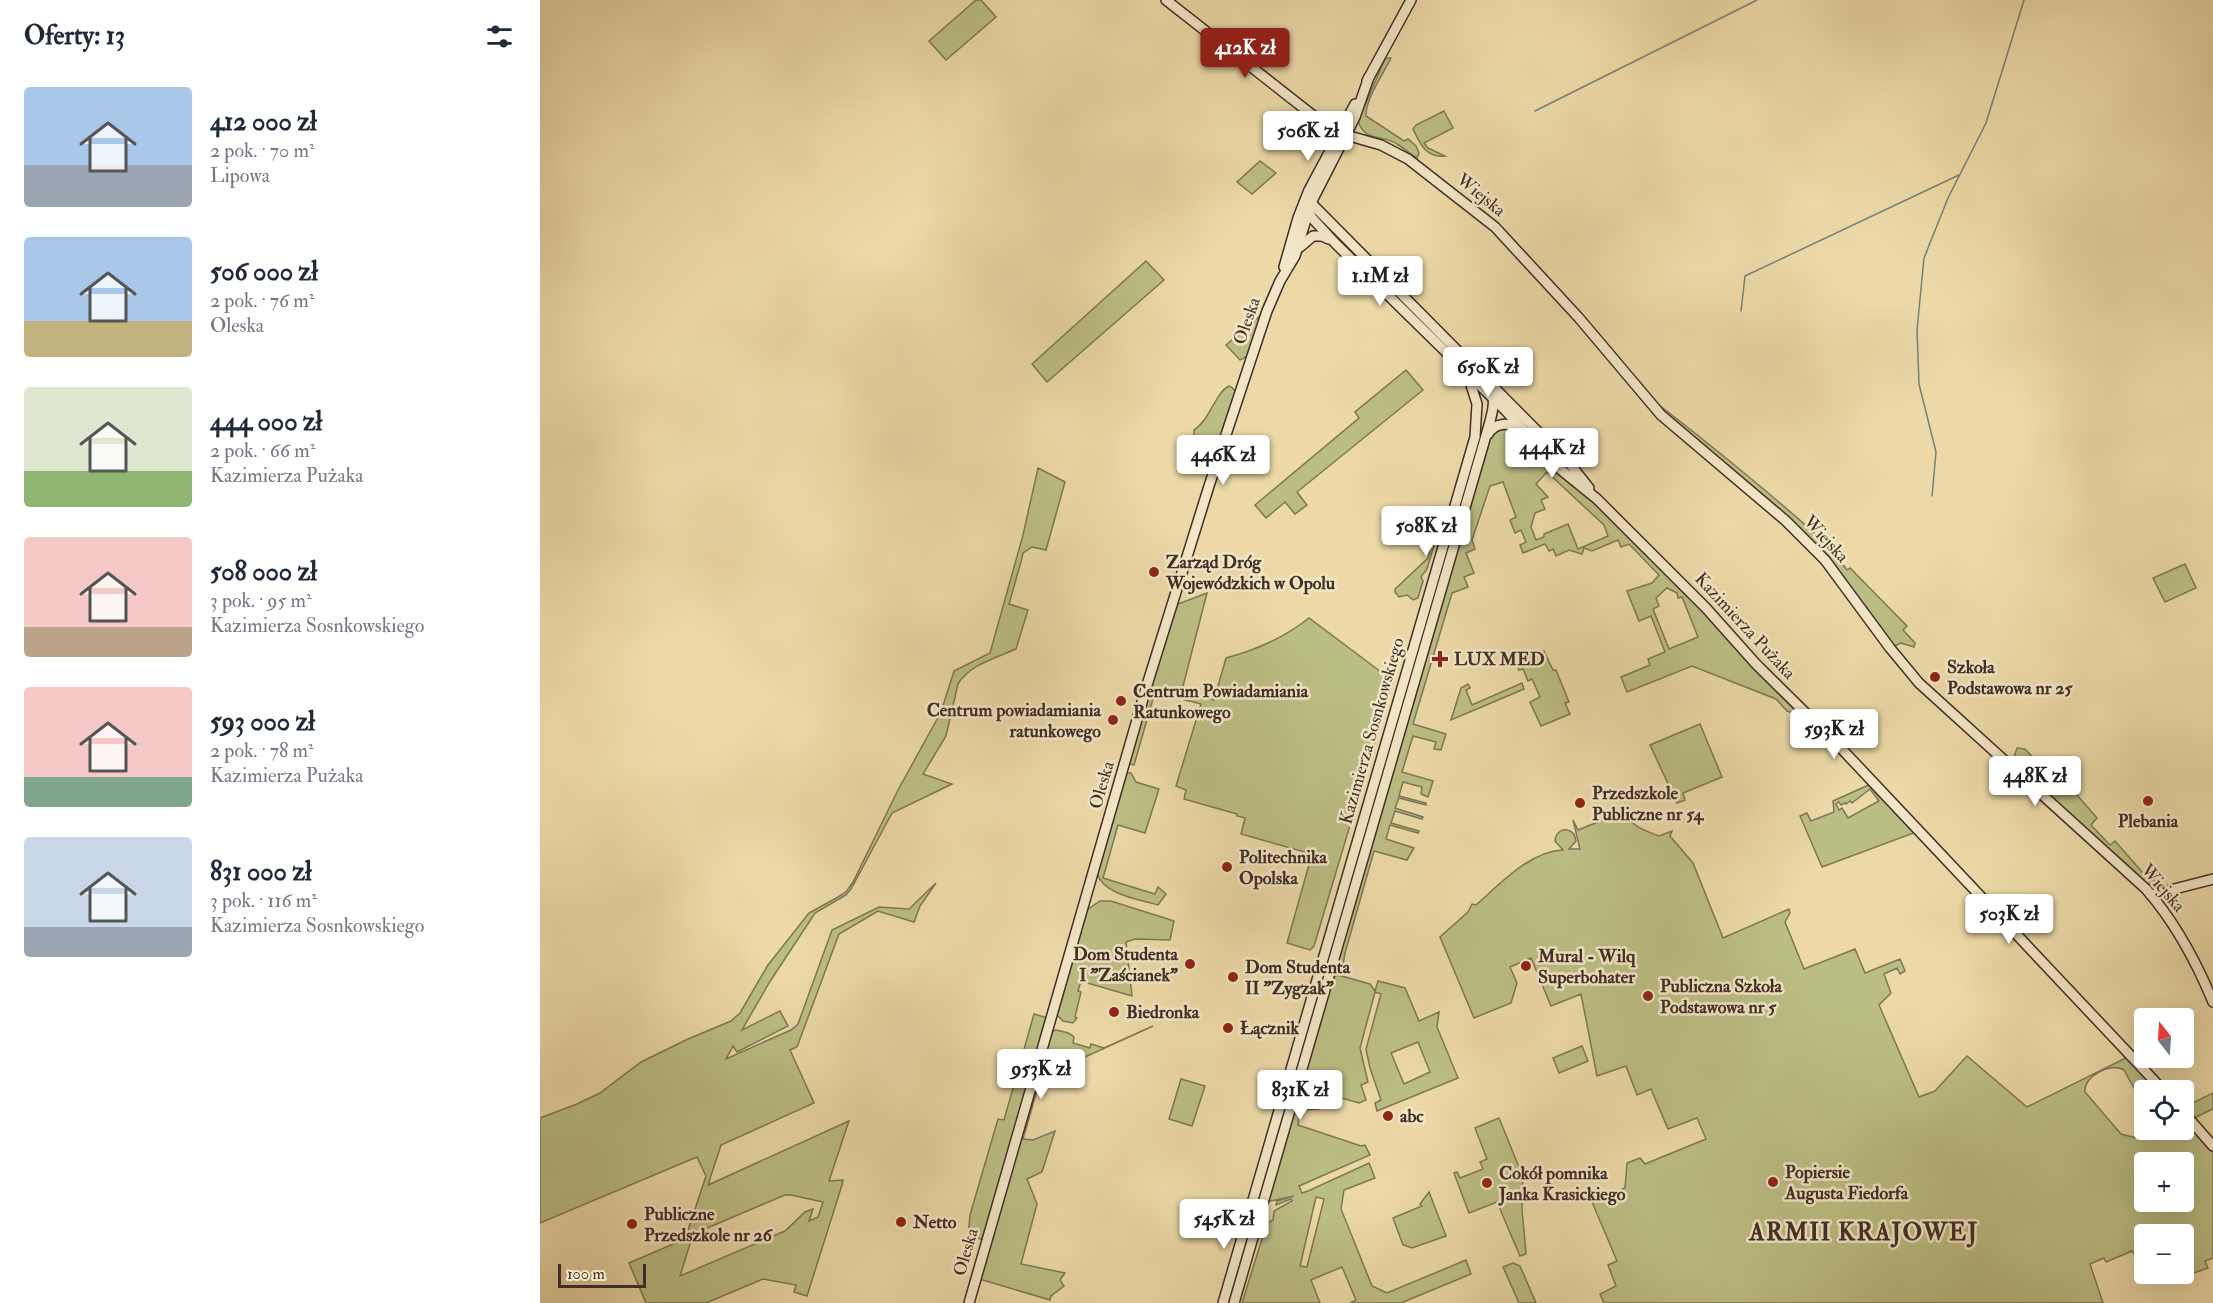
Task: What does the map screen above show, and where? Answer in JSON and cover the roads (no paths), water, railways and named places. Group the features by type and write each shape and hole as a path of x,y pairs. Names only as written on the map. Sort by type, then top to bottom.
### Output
{"street":[{"name":"Wiejska","path":"1166,0 1329,128 1391,150 1417,165 1507,238 1577,316 1661,416 1786,521 1826,560 1890,648 1922,686 2151,895 2189,950 2213,1002"},
{"name":"Oleska","path":"969,1303 1173,597 1264,320 1307,203 1343,134 1369,77 1411,0"},
{"name":"Oleska","path":"1343,134 1354,120 1369,77"},
{"path":"1354,120 1356,129 1369,141"},
{"name":"Oleska","path":"1280,280 1295,256 1309,214 1307,203"},
{"name":"Kazimierza Pużaka","path":"1307,203 1570,464 1597,499"},
{"name":"Kazimierza Pużaka","path":"1309,214 1496,406 1560,468 1597,499 1715,617 1774,682 1838,745 2154,1080"},
{"path":"1295,256 1302,244 1313,236 1322,236 1336,244"},
{"name":"Kazimierza Sosnkowskiego","path":"1234,1303 1480,439 1477,404 1467,374"},
{"path":"1488,381 1496,406"},
{"path":"1496,406 1510,409 1520,415"},
{"path":"1480,439 1484,419 1496,406"},
{"path":"1480,439 1492,429 1504,424 1514,426 1527,436"},
{"name":"Kazimierza Sosnkowskiego","path":"1223,1303 1480,439"},
{"path":"2151,895 2213,879"},
{"path":"2194,1124 2213,1146"}],"waterway":[{"path":"1535,111 1757,0"},
{"path":"1932,496 1936,452 1919,384 1917,330 1924,258 1948,198 1986,123 2024,0"},
{"path":"1741,311 1745,276 1959,175"}],"place":[{"name":"Zarząd Dróg Wojewódzkich w Opolu","path":"1154,572"},
{"name":"LUX MED","path":"1440,659"},
{"name":"Szkoła Podstawowa nr 25","path":"1935,677"},
{"name":"Centrum Powiadamiania Ratunkowego","path":"1121,701"},
{"name":"Centrum powiadamiania ratunkowego","path":"1113,720"},
{"name":"Plebania","path":"2148,801"},
{"name":"Przedszkole Publiczne nr 54","path":"1580,803"},
{"name":"Politechnika Opolska","path":"1227,867"},
{"name":"Dom Studenta I \"Zaścianek\"","path":"1190,964"},
{"name":"Mural - Wilq Superbohater","path":"1526,966"},
{"name":"Dom Studenta II \"Zygzak\"","path":"1233,977"},
{"name":"Publiczna Szkoła Podstawowa nr 5","path":"1648,996"},
{"name":"Biedronka","path":"1114,1012"},
{"name":"Łącznik","path":"1228,1028"},
{"name":"abc","path":"1388,1116"},
{"name":"Popiersie Augusta Fiedorfa","path":"1773,1182"},
{"name":"Cokół pomnika Janka Krasickiego","path":"1487,1183"},
{"name":"Netto","path":"901,1222"},
{"name":"Publiczne Przedszkole nr 26","path":"632,1224"}],"district":[{"name":"ARMII KRAJOWEJ","path":"1864,1232"}]}
